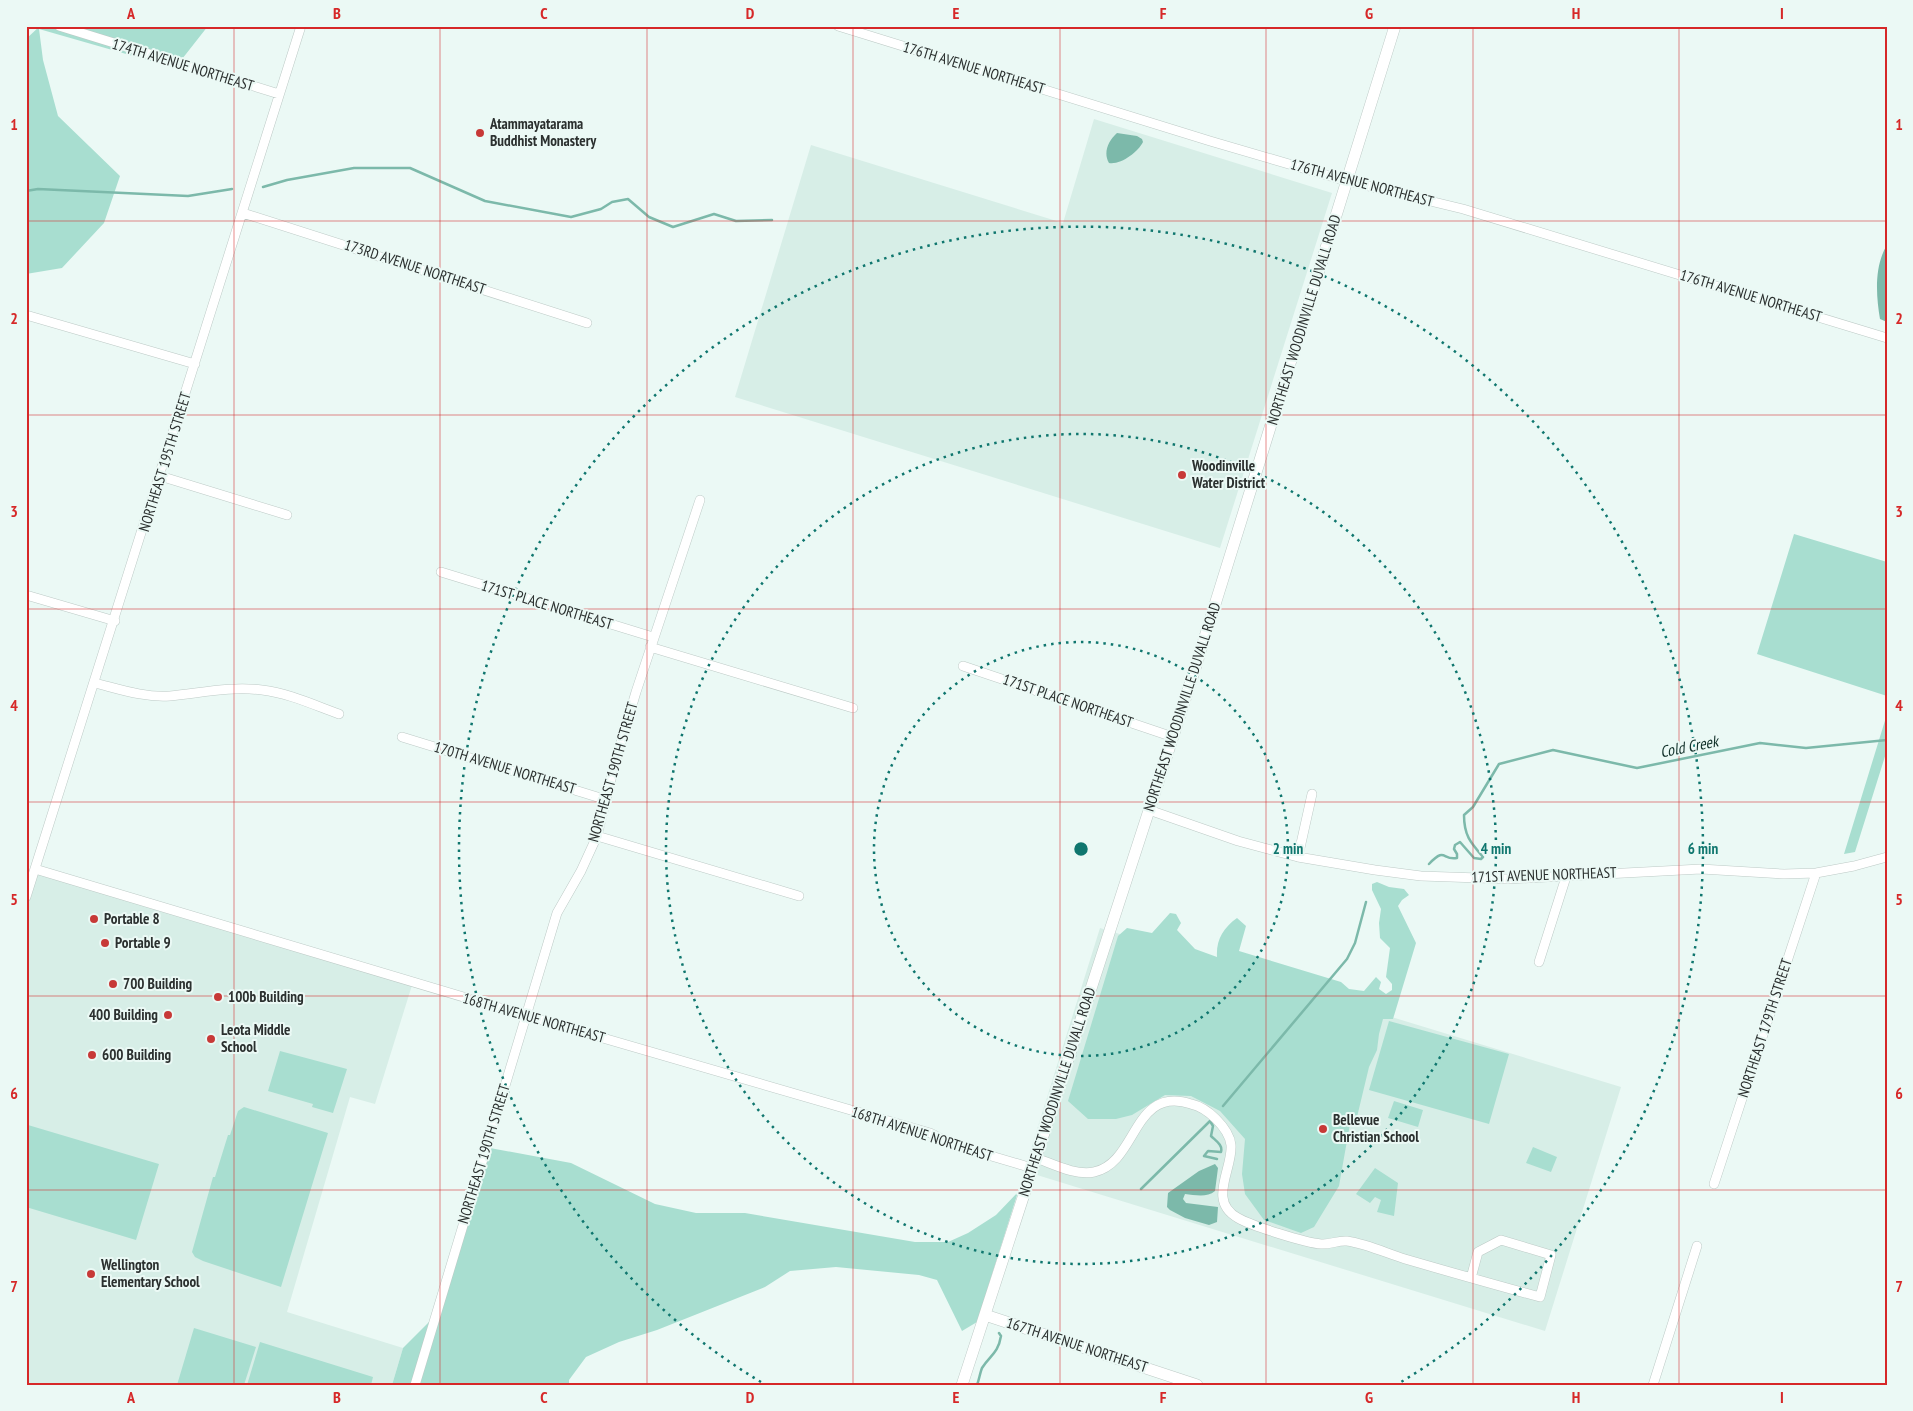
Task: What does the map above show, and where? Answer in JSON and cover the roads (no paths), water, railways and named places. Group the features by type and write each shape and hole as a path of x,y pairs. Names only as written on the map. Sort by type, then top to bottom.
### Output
{"main road":[{"name":"NORTHEAST WOODINVILLE DUVALL ROAD","path":"962,1385 1173,737 1395,26"},
{"name":"167TH AVENUE NORTHEAST","path":"985,1315 1197,1385"}],"street":[{"name":"174TH AVENUE NORTHEAST","path":"59,26 279,94"},
{"name":"NORTHEAST 195TH STREET","path":"26,897 115,621 301,26"},
{"name":"176TH AVENUE NORTHEAST","path":"841,27 1210,141 1347,181 1463,209 1887,338"},
{"name":"173RD AVENUE NORTHEAST","path":"243,214 587,323"},
{"path":"26,315 195,364"},
{"path":"160,476 287,515"},
{"name":"NORTHEAST 190TH STREET","path":"414,1385 557,913 582,872 597,836 615,763 653,637 700,500"},
{"name":"171ST PLACE NORTHEAST","path":"441,572 653,637"},
{"path":"26,595 115,621"},
{"path":"650,647 853,708"},
{"name":"171ST PLACE NORTHEAST","path":"963,666 1173,737"},
{"path":"95,683 141,694 169,696 235,688 263,690 339,714"},
{"name":"170TH AVENUE NORTHEAST","path":"402,737 607,800"},
{"path":"1298,857 1312,794"},
{"name":"171ST AVENUE NORTHEAST","path":"1149,810 1238,840 1298,857 1421,876 1508,879 1701,869 1784,874 1816,873 1854,866 1887,857"},
{"path":"597,836 799,896"},
{"name":"168TH AVENUE NORTHEAST","path":"35,869 527,1016 930,1133 954,1145 1034,1163 1081,1172 1102,1170 1123,1151 1144,1116 1154,1107 1169,1102 1182,1101 1192,1104 1214,1118 1223,1126 1229,1137 1231,1147 1223,1183 1223,1197 1228,1209 1237,1218 1322,1245 1346,1241 1471,1278 1540,1297 1551,1255 1501,1240 1478,1252 1471,1278"},
{"name":"NORTHEAST 179TH STREET","path":"1714,1184 1816,873"},
{"path":"1539,962 1566,877"},
{"path":"1653,1385 1696,1246"}],"waterway":[{"path":"263,187 287,180 354,168 410,168 485,201 571,217 601,209 612,202 628,199 649,217 673,227 714,214 736,221 772,220"},
{"path":"26,191 38,189 188,196 232,189"},
{"name":"Cold Creek","path":"1429,864 1441,855 1457,858 1454,849 1455,845 1460,842 1474,858 1481,859 1483,857 1469,838 1465,828 1464,815 1473,807 1499,764 1553,750 1637,768 1760,743 1806,748 1887,740"},
{"path":"1223,1106 1347,959 1355,943 1366,902"},
{"path":"1141,1189 1210,1121 1213,1126 1211,1136 1220,1145 1221,1152 1208,1151 1204,1156 1217,1159"},
{"path":"977,1385 982,1368 998,1347 1001,1336 999,1333"}],"place":[{"name":"Atammayatarama Buddhist Monastery","path":"480,133"},
{"name":"Woodinville Water District","path":"1182,475"},
{"name":"Portable 8","path":"94,919"},
{"name":"Portable 9","path":"105,943"},
{"name":"700 Building","path":"113,984"},
{"name":"100b Building","path":"218,997"},
{"name":"400 Building","path":"168,1015"},
{"name":"Leota Middle School","path":"211,1039"},
{"name":"600 Building","path":"92,1055"},
{"name":"Bellevue Christian School","path":"1323,1129"},
{"name":"Wellington Elementary School","path":"91,1274"}]}
